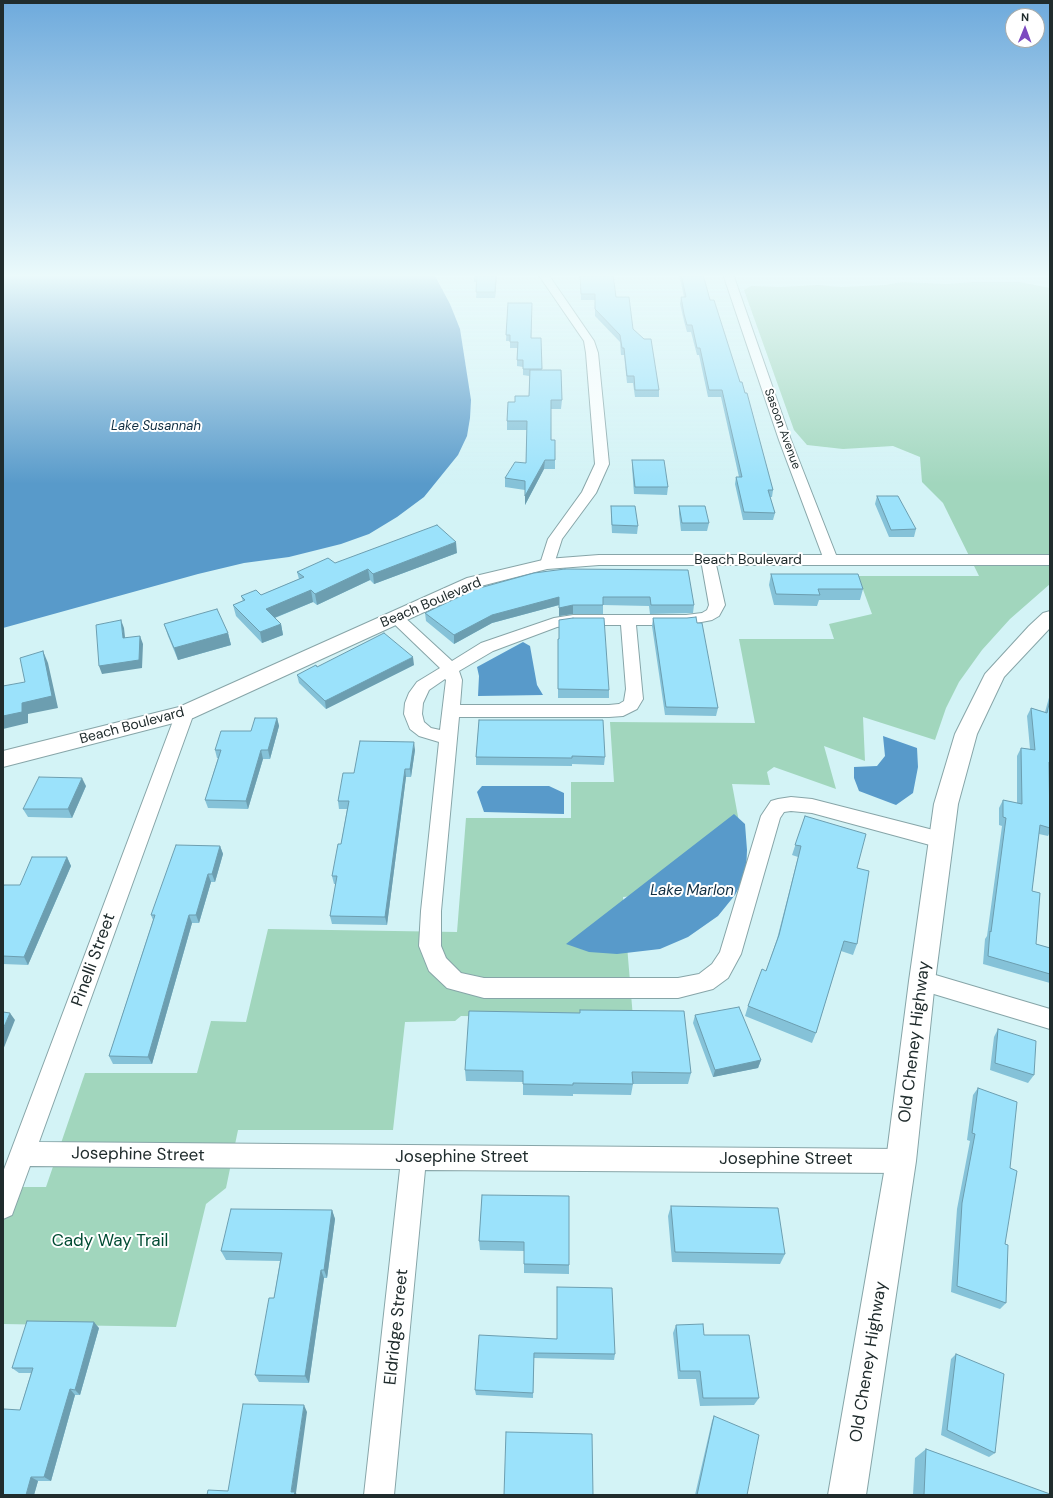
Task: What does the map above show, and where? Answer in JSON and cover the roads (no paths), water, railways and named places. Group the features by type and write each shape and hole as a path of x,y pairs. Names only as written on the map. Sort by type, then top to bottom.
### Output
{"street":[{"path":"548,564 554,539 589,494 602,464 592,353 589,344"},
{"name":"Sasoon Avenue","path":"752,344 785,440 831,560"},
{"name":"Beach Boulevard","path":"3,759 185,713 474,582 548,564 599,560 1050,560"},
{"path":"448,740 425,732 416,725 413,714 414,703 423,686 487,647 554,623 573,620 691,620 706,618 713,613 717,606 708,560"},
{"name":"Old Cheney Highway","path":"848,1495 901,1161 922,981 948,797 966,734 995,674 1050,617"},
{"path":"396,618 445,663 450,669 454,680 431,911 430,946 437,964 455,981 484,988 678,988 705,982 720,971 730,954 771,816 778,806 791,804 812,806 941,840"},
{"path":"451,711 623,710 631,705 634,694 628,620"},
{"name":"Pinelli Street","path":"3,1206 185,713"},
{"path":"922,981 1050,1019"},
{"name":"Josephine Street","path":"22,1154 901,1161"},
{"name":"Eldridge Street","path":"379,1495 414,1158"}],"water":[{"name":"Lake Susannah","path":"3,344 462,344 471,400 467,436 458,455 424,497 397,517 369,534 341,544 289,557 244,563 198,574 3,628"},
{"path":"523,642 530,646 537,685 543,695 478,696 479,676 477,667"},
{"path":"883,736 917,748 918,767 913,793 896,805 859,791 854,778 854,767 877,766 885,756"},
{"path":"482,786 549,786 564,793 564,814 484,812 477,792"},
{"name":"Lake Marlon","path":"734,814 745,824 747,850 746,874 735,895 718,916 688,937 660,949 617,954 589,952 566,944"}],"park label":[{"name":"Cady Way Trail","path":"110,1242"}]}
